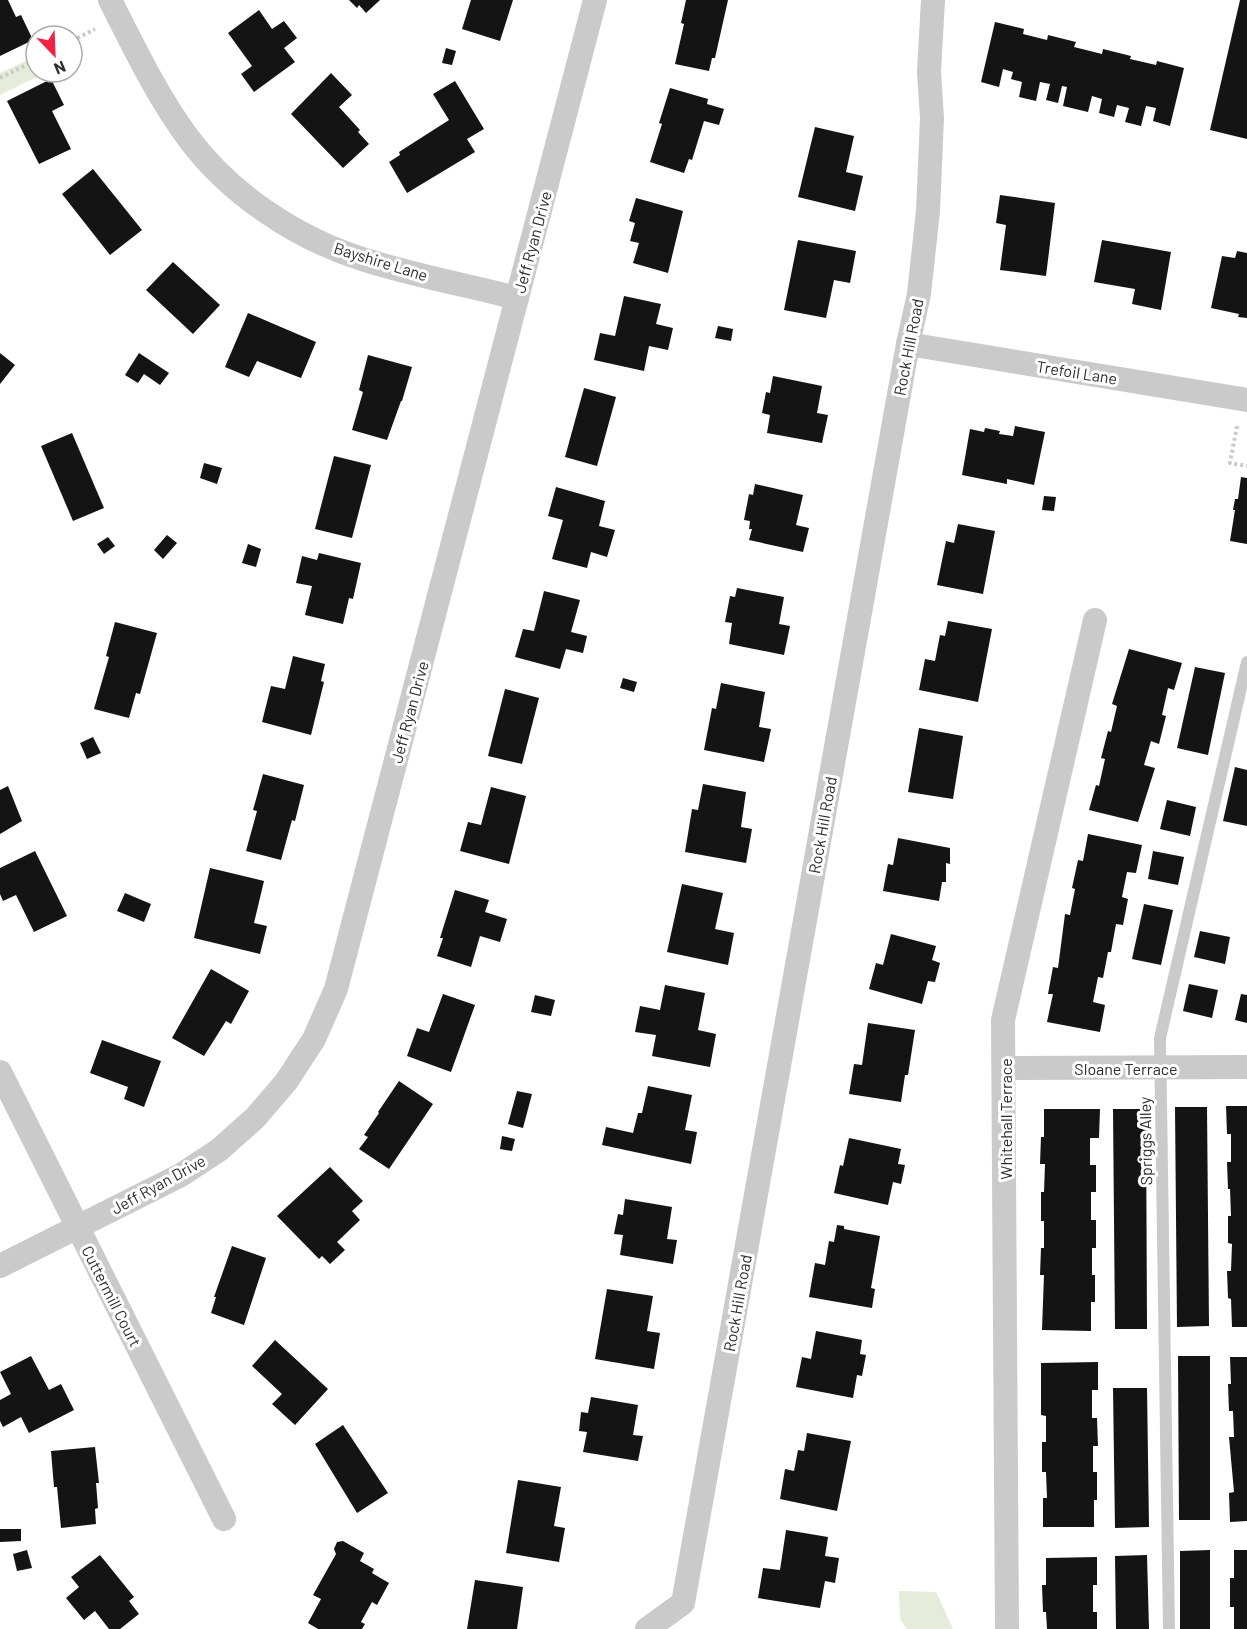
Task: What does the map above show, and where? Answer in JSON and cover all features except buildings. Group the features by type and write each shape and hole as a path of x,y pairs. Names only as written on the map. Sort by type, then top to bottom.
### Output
{"street":[{"name":"Bayshire Lane","path":"110,0 160,96 190,140 226,179 268,213 315,240 362,259 517,298"},
{"name":"Jeff Ryan Drive","path":"0,1266 181,1175 219,1150 255,1118 286,1082 314,1039 336,989 596,0"},
{"name":"Rock Hill Road","path":"648,1629 683,1603 908,344 919,294 928,211 933,0"},
{"name":"Trefoil Lane","path":"908,344 1247,400"},
{"name":"Whitehall Terrace","path":"1007,1629 1003,1020 1095,620"},
{"name":"Sloane Terrace","path":"1004,1068 1247,1067"},
{"name":"Cuttermill Court","path":"0,1072 224,1519"}],"lane":[{"name":"Spriggs Alley","path":"1169,1629 1160,1038 1247,662"}],"path":[{"path":"0,78 24,66"},
{"path":"1232,425 1238,426 1230,463 1247,466"}],"green space":[{"path":"24,62 24,83 0,95 0,73"},
{"path":"899,1591 936,1592 953,1629 907,1629 900,1619"}]}
